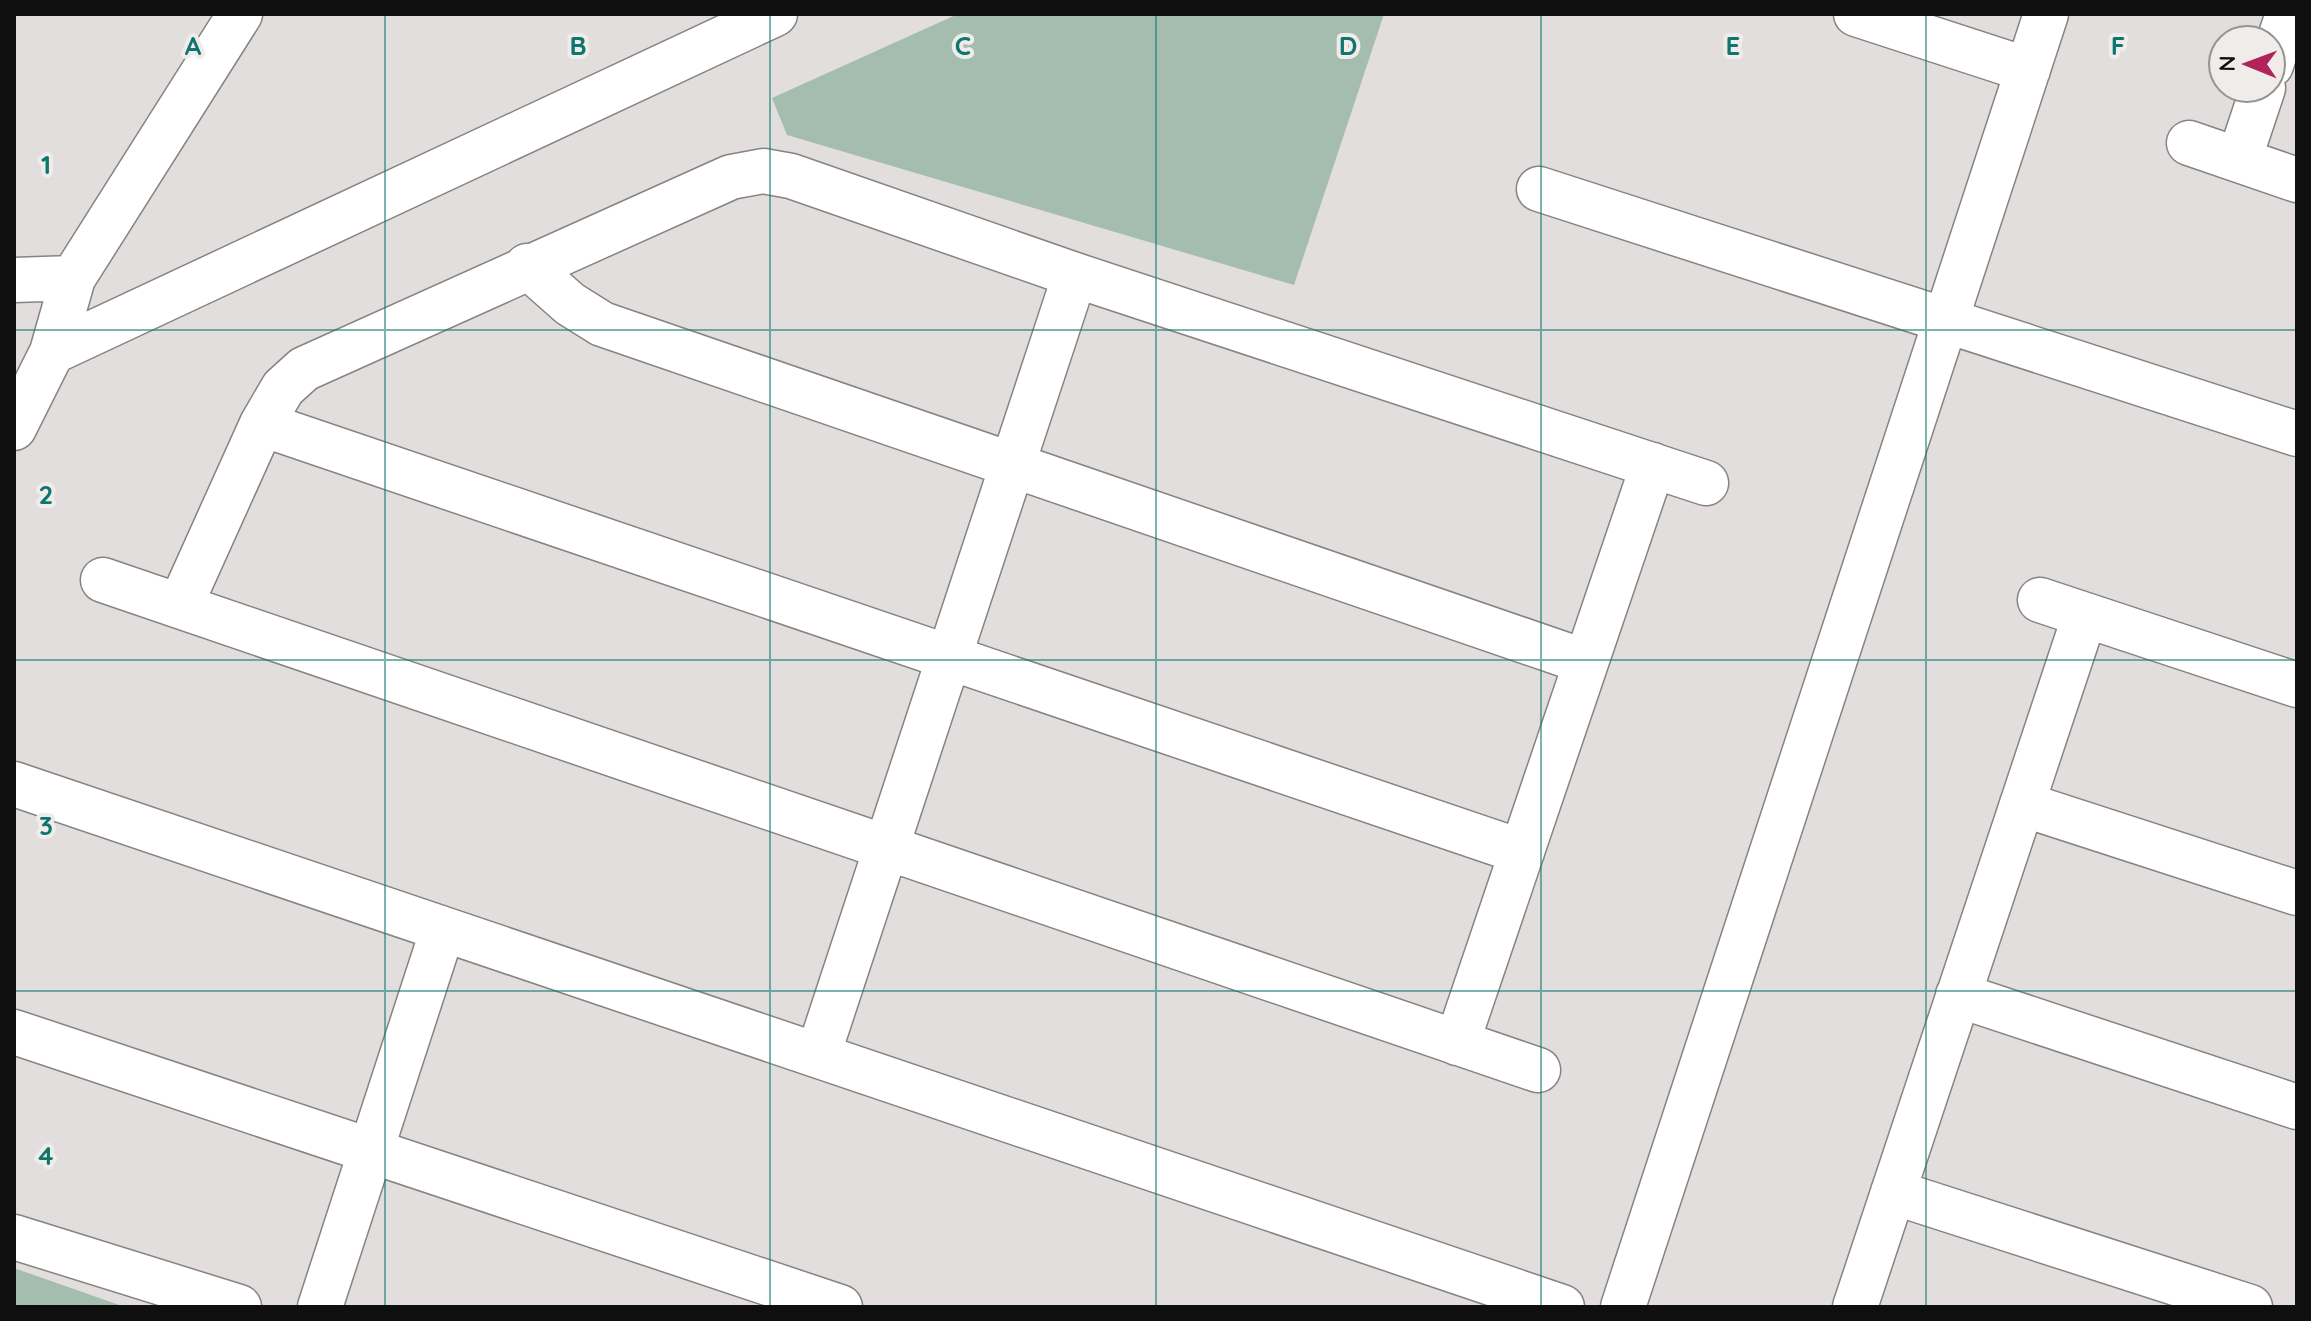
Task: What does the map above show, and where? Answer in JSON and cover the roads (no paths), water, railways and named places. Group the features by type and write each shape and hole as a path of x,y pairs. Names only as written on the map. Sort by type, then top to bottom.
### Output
{"street":[{"path":"14,428 52,352 73,278 240,14"},
{"path":"52,352 775,14"},
{"path":"1856,14 2028,70"},
{"path":"1623,1307 2046,14"},
{"path":"2239,160 2258,104"},
{"path":"2189,143 2297,180"},
{"path":"180,606 262,424 283,388 304,369 527,266 731,177 763,171 791,176 1075,275 1706,483"},
{"path":"1539,189 1945,323 2297,434"},
{"path":"527,266 570,304 602,324 1586,662"},
{"path":"818,1055 884,847 1075,275"},
{"path":"14,280 73,278"},
{"path":"262,424 1522,852"},
{"path":"1457,1043 1653,465"},
{"path":"103,580 1538,1070"},
{"path":"2040,600 2297,685"},
{"path":"1855,1307 2085,615"},
{"path":"14,784 1562,1307"},
{"path":"2022,804 2297,893"},
{"path":"320,1307 443,929"},
{"path":"1958,995 2297,1107"},
{"path":"14,1032 840,1307"},
{"path":"1893,1192 2250,1307"},
{"path":"14,1237 239,1307"}]}
